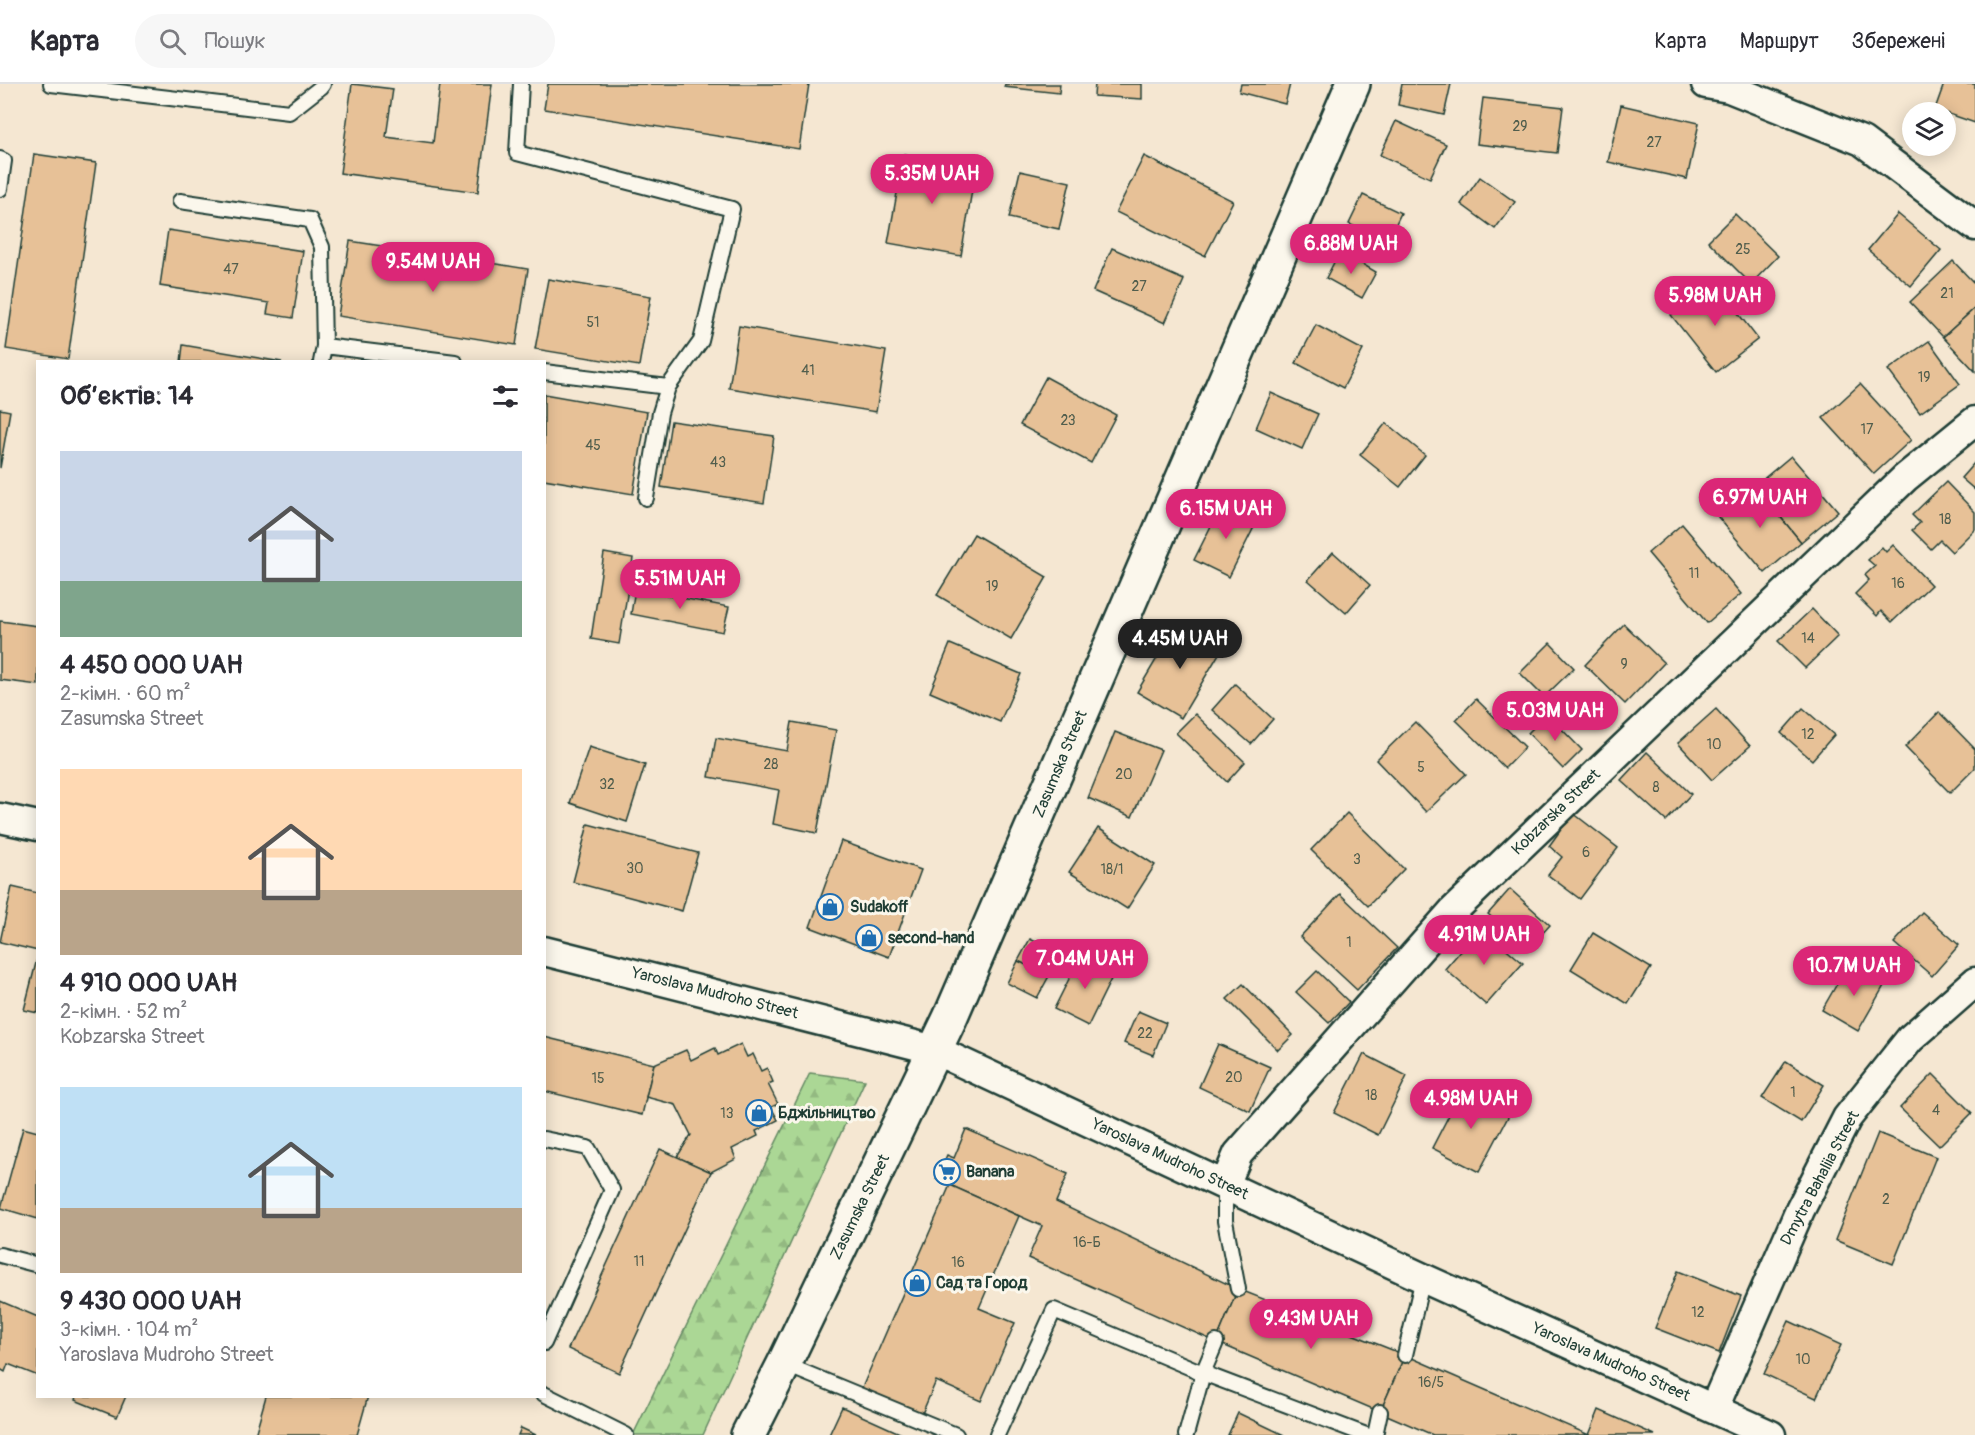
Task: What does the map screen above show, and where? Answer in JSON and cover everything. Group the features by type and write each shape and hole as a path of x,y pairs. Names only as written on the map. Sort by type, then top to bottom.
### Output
{"street":[{"name":"Zasumska Street","path":"748,1435 935,1050 1353,84"},
{"path":"1706,84 1729,88 1862,141 1975,226"},
{"name":"Kobzarska Street","path":"1225,1185 1238,1154 1453,911 1905,478 1975,421"},
{"path":"0,818 36,826"},
{"name":"Yaroslava Mudroho Street","path":"546,952 935,1050 1423,1278 1771,1435"},
{"name":"Dmytra Bahaliia Street","path":"1714,1408 1800,1210 1848,1118 1910,1040 1975,982"}],"lane":[{"path":"51,84 290,112 323,84"},
{"path":"522,84 517,153 732,209 701,341 668,387 660,413 646,498"},
{"path":"0,159 4,160 0,189"},
{"path":"180,201 310,220 322,247 324,345 321,360"},
{"path":"324,345 440,360"},
{"path":"546,372 668,387"},
{"path":"546,1139 588,1148 612,1190 546,1338"},
{"path":"1225,1185 1225,1221 1238,1289"},
{"path":"0,1256 36,1265"},
{"path":"1405,1354 1423,1278"},
{"path":"997,1435 1053,1310 1203,1373 1366,1435"},
{"path":"1186,1435 1203,1373 1216,1342"},
{"path":"784,1364 956,1435"},
{"path":"546,1395 626,1435"},
{"path":"1375,1435 1380,1412"}],"green space":[{"path":"810,1073 865,1080 703,1435 633,1435"}],"building":[{"path":"352,84 393,89 386,137 433,143 440,84 492,84 478,192 340,173"},
{"path":"548,84 809,84 799,149 544,109"},
{"path":"1005,84 1060,84 1059,93 1004,87"},
{"path":"1095,84 1142,84 1142,99 1094,96"},
{"path":"1241,84 1290,84 1285,104 1239,92"},
{"path":"1402,84 1451,84 1444,115 1398,105"},
{"path":"1944,84 1975,84 1975,123 1956,116 1956,102 1938,102"},
{"path":"1483,98 1563,107 1557,153 1477,144"},
{"path":"1621,105 1699,123 1687,179 1608,162"},
{"path":"1396,121 1446,144 1430,178 1380,155"},
{"path":"34,154 96,163 68,359 6,349"},
{"path":"904,154 976,166 961,256 888,243"},
{"path":"1144,156 1233,201 1205,256 1116,212"},
{"path":"1020,171 1070,182 1059,229 1009,218"},
{"path":"1480,177 1515,202 1495,229 1461,204"},
{"path":"1363,195 1401,213 1387,242 1349,224"},
{"path":"1735,214 1778,256 1751,284 1708,241"},
{"path":"1898,214 1941,250 1911,286 1868,250"},
{"path":"168,230 303,251 293,318 267,314 269,303 160,286"},
{"path":"350,241 528,269 516,345 338,316"},
{"path":"1112,248 1184,280 1165,323 1093,291"},
{"path":"1340,251 1376,272 1362,298 1326,278"},
{"path":"1953,261 1975,284 1975,308 1943,337 1910,302"},
{"path":"548,279 651,296 639,366 535,349"},
{"path":"1714,282 1758,339 1716,372 1671,315"},
{"path":"1975,308 1975,371 1943,337"},
{"path":"1316,325 1363,350 1343,388 1296,363"},
{"path":"739,326 886,351 876,412 729,388"},
{"path":"1929,341 1960,384 1920,413 1888,370"},
{"path":"183,345 270,360 181,360"},
{"path":"1046,377 1116,415 1091,463 1020,425"},
{"path":"1860,384 1911,440 1874,474 1823,418"},
{"path":"1271,393 1318,414 1302,449 1256,428"},
{"path":"546,394 647,412 633,494 546,479"},
{"path":"0,409 10,411 0,468"},
{"path":"671,421 774,436 764,503 661,487"},
{"path":"1386,423 1425,455 1400,487 1360,455"},
{"path":"1791,456 1838,511 1801,542 1755,486"},
{"path":"1975,462 1975,490 1961,478"},
{"path":"1946,482 1975,512 1975,529 1952,552 1940,540 1931,549 1912,530 1920,523 1912,515"},
{"path":"1755,486 1801,542 1765,573 1718,517"},
{"path":"1223,502 1258,519 1229,577 1194,560"},
{"path":"1682,524 1741,594 1707,623 1648,553"},
{"path":"974,534 1047,577 1011,639 937,595"},
{"path":"1893,545 1931,585 1892,622 1881,611 1877,616 1855,594 1869,580 1865,575 1875,566 1868,560 1882,547 1886,552"},
{"path":"1333,552 1370,585 1346,613 1308,580"},
{"path":"604,553 633,558 619,644 591,639"},
{"path":"635,589 729,607 723,632 631,614"},
{"path":"1812,609 1838,636 1805,668 1778,641"},
{"path":"0,621 36,626 36,685 0,680"},
{"path":"1179,621 1223,647 1181,718 1137,692"},
{"path":"1624,624 1664,663 1625,704 1585,665"},
{"path":"1550,643 1574,668 1544,697 1520,673"},
{"path":"950,644 1021,674 1000,722 930,692"},
{"path":"1235,684 1273,719 1251,744 1212,710"},
{"path":"1476,699 1525,747 1505,768 1456,720"},
{"path":"1803,708 1834,735 1812,760 1781,733"},
{"path":"1716,709 1750,746 1712,780 1678,743"},
{"path":"1939,712 1975,749 1975,768 1950,793 1905,747"},
{"path":"1195,714 1245,762 1227,782 1176,733"},
{"path":"1547,714 1582,750 1563,769 1528,733"},
{"path":"792,722 836,730 817,833 773,824 779,790 709,777 716,738 787,751"},
{"path":"1415,722 1466,774 1426,812 1376,760"},
{"path":"1115,732 1161,750 1132,817 1088,798"},
{"path":"589,747 645,765 627,822 570,803"},
{"path":"1647,752 1691,794 1666,821 1621,780"},
{"path":"1347,813 1404,869 1368,906 1311,850"},
{"path":"1573,813 1618,848 1580,899 1548,875 1562,857 1549,846"},
{"path":"588,824 698,853 682,911 573,882"},
{"path":"1098,828 1155,865 1127,909 1069,872"},
{"path":"841,841 921,870 889,957 810,927"},
{"path":"12,887 36,893 36,951 0,942"},
{"path":"1510,889 1550,925 1527,950 1488,914"},
{"path":"1340,894 1397,948 1357,990 1300,937"},
{"path":"1922,912 1959,945 1932,976 1894,943"},
{"path":"1481,927 1523,963 1486,1005 1445,969"},
{"path":"1593,933 1651,968 1628,1004 1571,969"},
{"path":"1030,939 1060,954 1049,976 1018,961"},
{"path":"1081,955 1115,971 1088,1026 1054,1009"},
{"path":"1018,961 1049,976 1037,998 1007,983"},
{"path":"36,963 36,1013 24,1010"},
{"path":"1849,963 1885,984 1858,1031 1822,1010"},
{"path":"1317,971 1349,1002 1329,1023 1296,992"},
{"path":"1243,984 1293,1035 1278,1050 1227,999"},
{"path":"1138,1011 1166,1023 1153,1055 1124,1043"},
{"path":"546,1037 654,1064 642,1115 546,1091"},
{"path":"741,1044 747,1057 753,1054 761,1071 767,1068 773,1082 768,1084 778,1104 771,1107 778,1120 756,1131 758,1136 732,1149 736,1159 711,1172 677,1157 691,1135 676,1105 646,1097 654,1064 686,1050 691,1060 715,1048 718,1055"},
{"path":"1218,1044 1270,1067 1250,1111 1199,1087"},
{"path":"1364,1054 1407,1076 1378,1135 1334,1113"},
{"path":"1786,1061 1824,1085 1801,1122 1762,1098"},
{"path":"1933,1074 1972,1113 1939,1146 1900,1108"},
{"path":"1463,1088 1510,1113 1479,1172 1432,1148"},
{"path":"23,1128 36,1131 36,1218 1,1208"},
{"path":"966,1129 1068,1174 1056,1202 1238,1289 1216,1342 1028,1258 1042,1226 936,1179 947,1155 954,1158"},
{"path":"1878,1133 1936,1157 1893,1264 1835,1240"},
{"path":"660,1149 711,1172 619,1373 568,1349"},
{"path":"950,1185 1019,1216 979,1308 1015,1323 981,1401 936,1381 921,1416 861,1390"},
{"path":"1678,1271 1741,1296 1719,1353 1655,1328"},
{"path":"1238,1289 1405,1355 1380,1412 1216,1342"},
{"path":"0,1301 36,1316 36,1375 8,1364 5,1372 0,1369"},
{"path":"1789,1321 1841,1345 1816,1398 1764,1374"},
{"path":"1405,1355 1589,1435 1433,1435 1380,1412"},
{"path":"76,1398 125,1398 117,1417 75,1400"},
{"path":"265,1398 367,1398 357,1435 255,1435"},
{"path":"842,1407 904,1435 829,1435"},
{"path":"1599,1410 1655,1435 1589,1435"},
{"path":"1238,1413 1284,1435 1228,1435"},
{"path":"521,1428 536,1435 518,1435"}],"place":[{"name":"Sudakoff","path":"830,907"},
{"name":"second-hand","path":"869,938"},
{"name":"Бджільництво","path":"759,1113"},
{"name":"Banana","path":"947,1172"},
{"name":"Сад та Город","path":"917,1283"}]}
